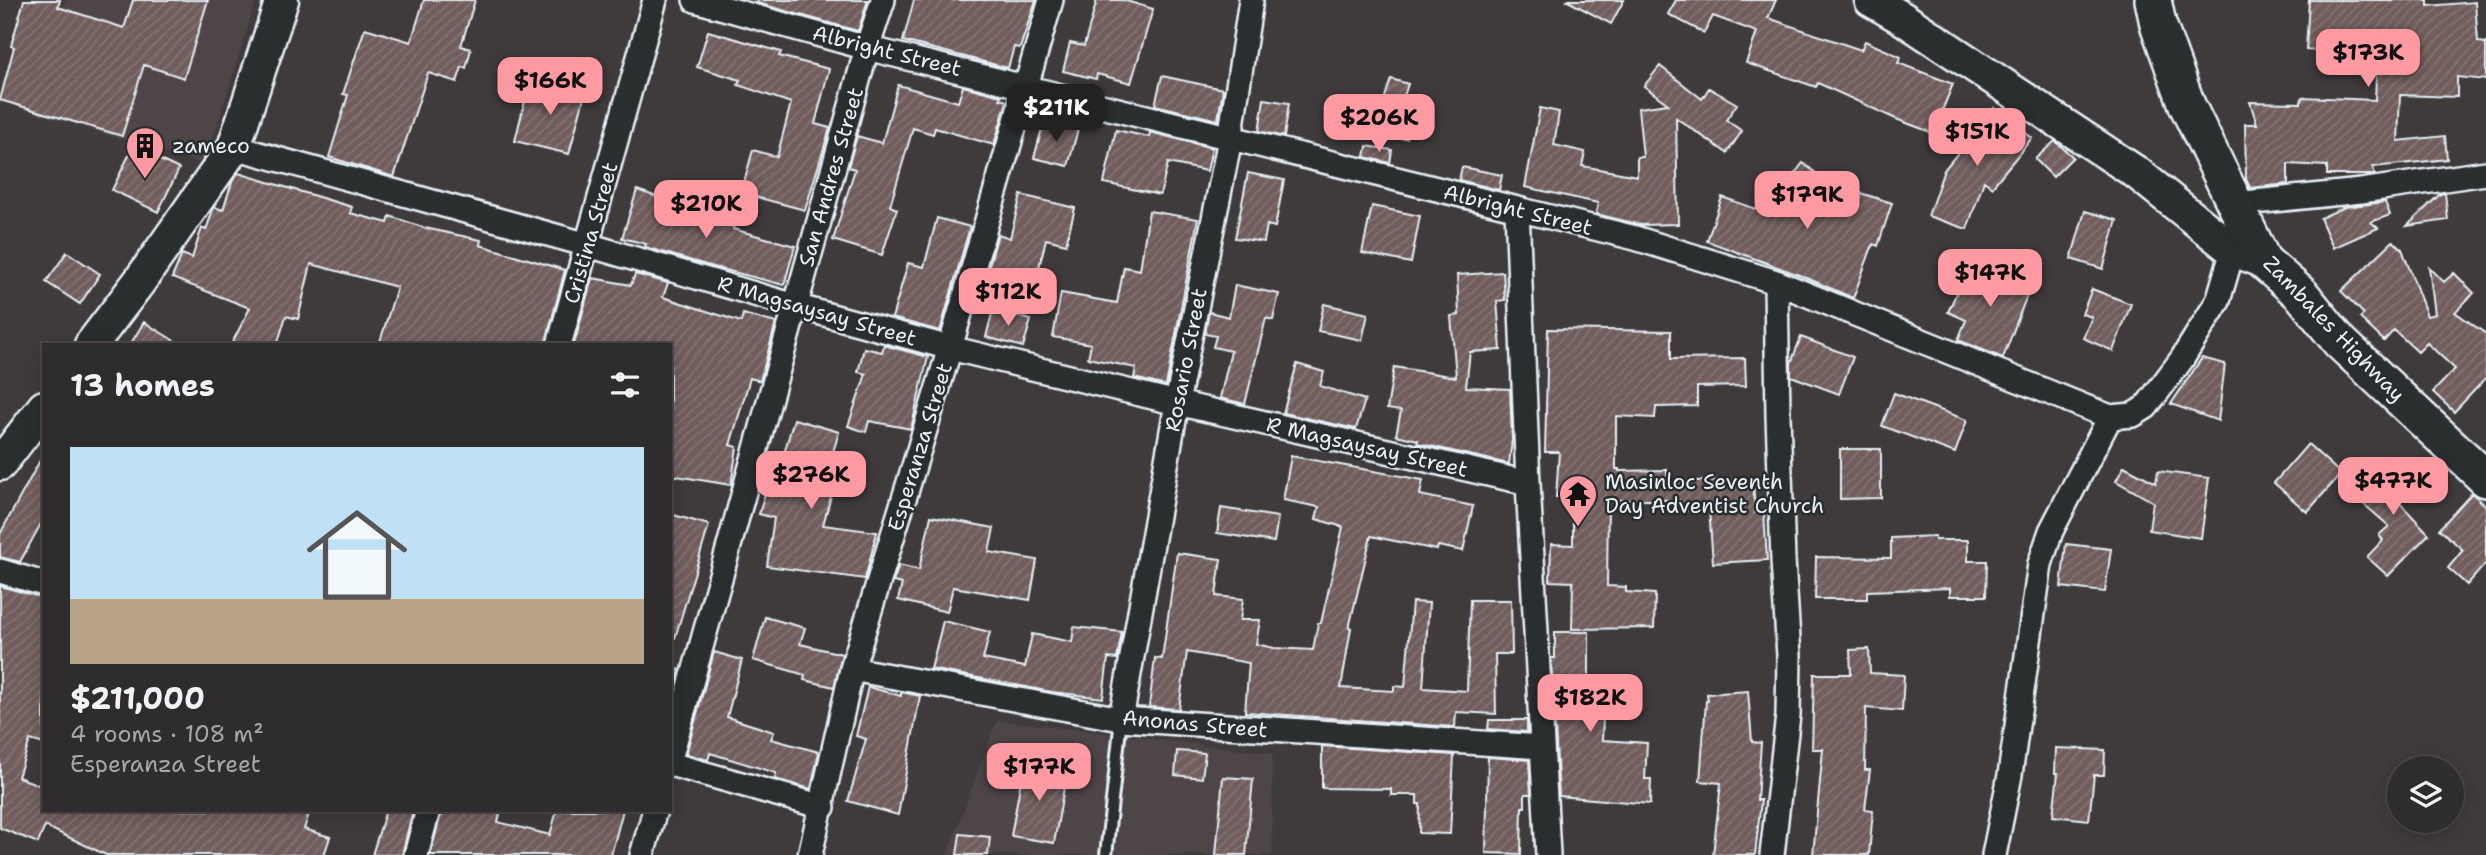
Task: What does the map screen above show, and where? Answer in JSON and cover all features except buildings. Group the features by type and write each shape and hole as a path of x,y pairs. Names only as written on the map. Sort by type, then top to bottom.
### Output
{"main road":[{"name":"Zambales Highway","path":"2153,0 2158,24 2187,105 2235,204 2248,255 2302,295 2340,342 2486,479"}],"street":[{"path":"93,343 234,147 282,0"},
{"name":"Cristina Street","path":"560,343 655,0"},
{"name":"Albright Street","path":"695,0 726,4 867,48 1635,239 1776,282 2110,417"},
{"name":"San Andres Street","path":"672,754 867,48 883,0"},
{"name":"Esperanza Street","path":"810,855 823,807 852,669 950,348 1051,0"},
{"name":"Rosario Street","path":"1121,719 1177,403 1230,139 1251,0"},
{"path":"1871,0 2137,173 2248,255 2146,407 2133,415 2110,417 2051,531 2040,564 2010,775 1994,855"},
{"name":"R Magsaysay Street","path":"234,147 950,348 1528,484"},
{"path":"2235,204 2361,191 2486,173"},
{"path":"1517,209 1528,484 1548,855"},
{"path":"1772,855 1788,715 1789,656 1783,560 1776,282"},
{"path":"0,464 42,410"},
{"path":"0,571 42,583"},
{"name":"Anonas Street","path":"852,669 1121,719 1541,747"},
{"path":"672,762 823,807"},
{"path":"416,855 427,812"},
{"path":"642,855 654,812"}],"lane":[{"path":"1106,855 1121,719"}],"shaded area":[{"path":"66,0 256,0 205,165 31,111"},
{"path":"997,720 1272,753 1272,855 947,855"}],"place":[{"name":"zameco","path":"145,180"},
{"name":"Masinloc Seventh Day Adventist Church","path":"1578,528"}]}
